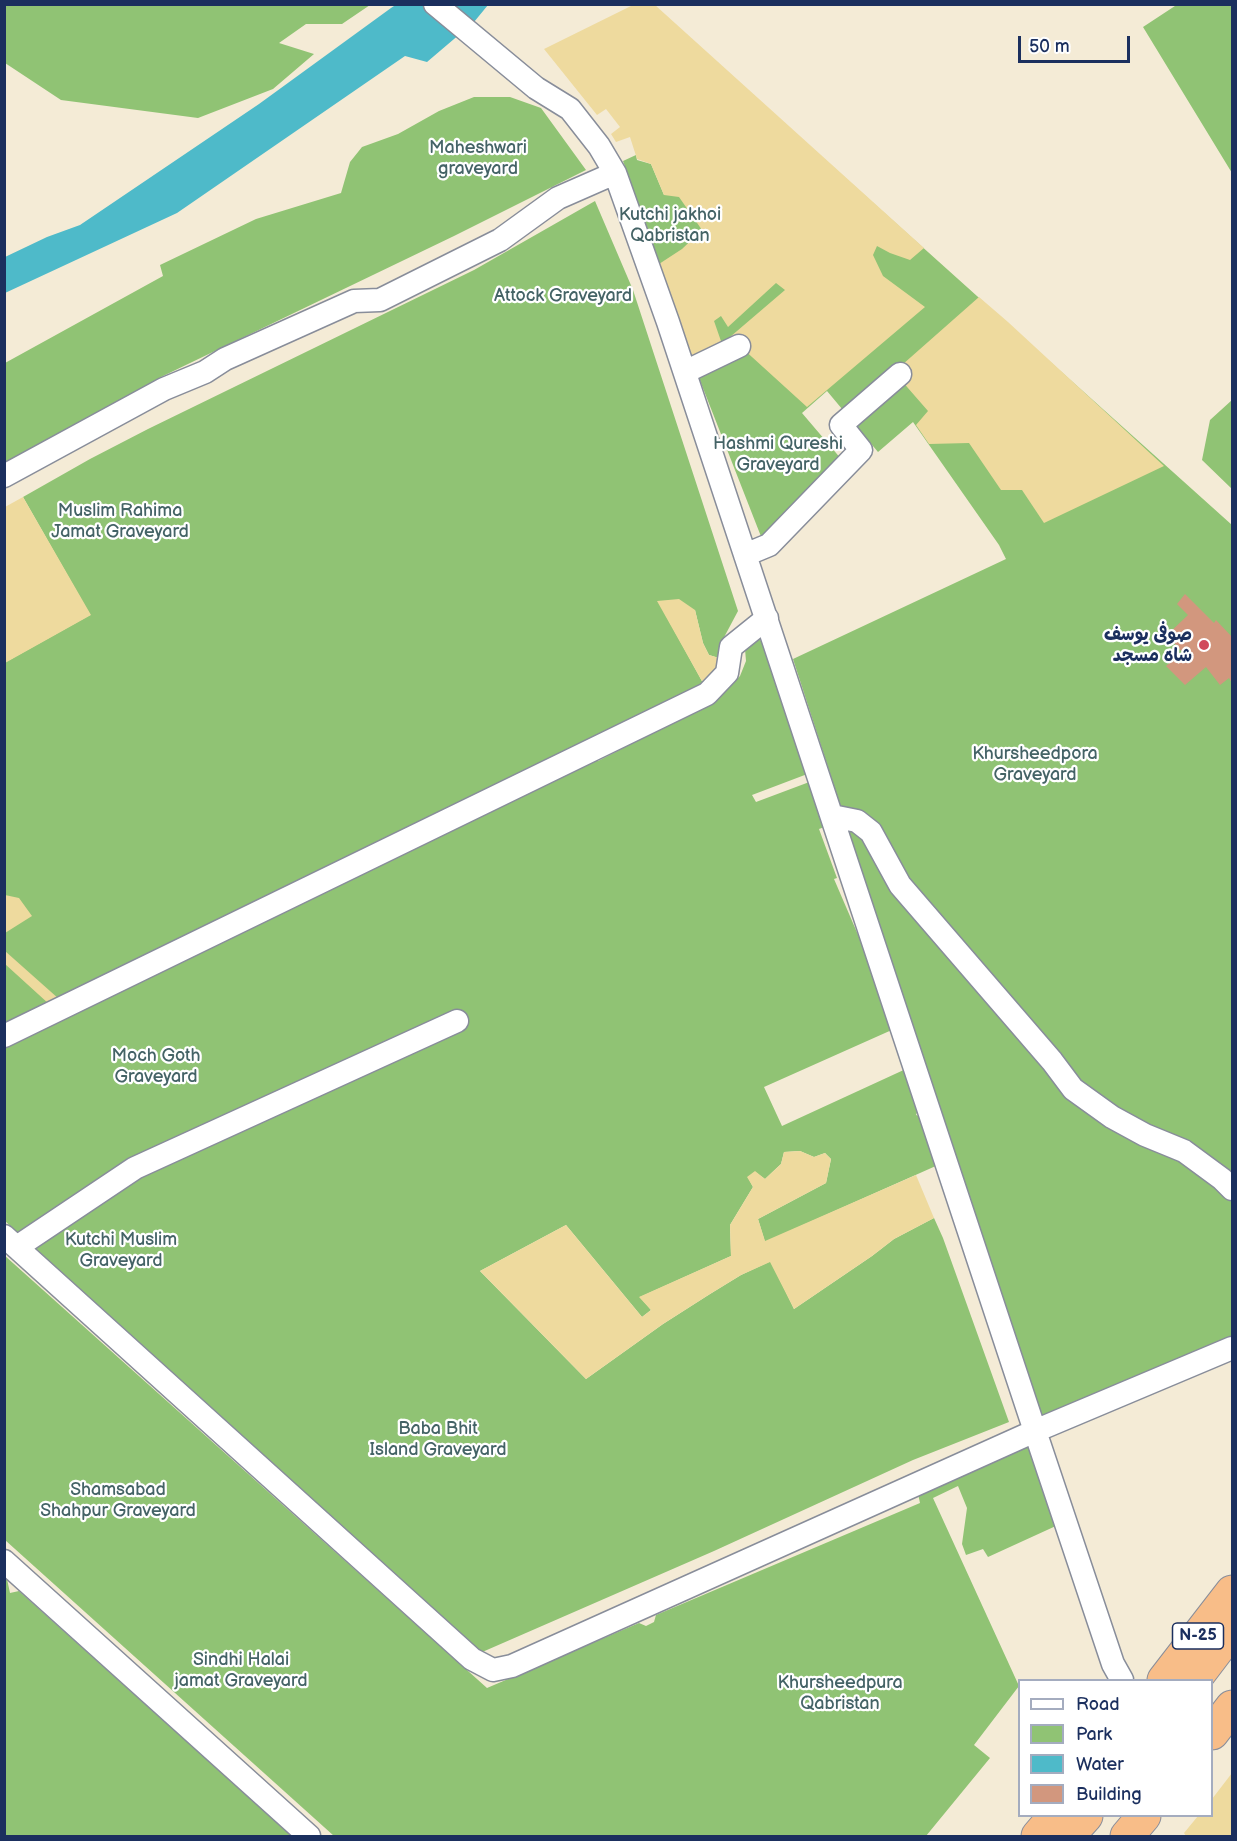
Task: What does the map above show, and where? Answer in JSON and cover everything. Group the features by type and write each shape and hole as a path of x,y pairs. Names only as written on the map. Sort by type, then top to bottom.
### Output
{"highway":[{"name":"N-25","path":"1165,1679 1233,1592"},
{"path":"1195,1679 1233,1630"},
{"path":"1213,1732 1233,1707"},
{"path":"1038,1836 1053,1817"},
{"path":"1068,1836 1084,1817"},
{"path":"1127,1836 1142,1817"}],"street":[{"path":"435,4 536,88 570,110 599,146 615,173 685,372 1113,1664 1121,1679"},
{"path":"4,476 164,389 205,372 225,359 354,301 380,300 500,240 558,198 615,173"},
{"path":"685,372 739,346"},
{"path":"746,555 769,545 861,450 841,425 900,374"},
{"path":"4,1036 707,694 728,673 731,646 767,618"},
{"path":"832,816 857,821 871,832 900,885 1074,1089 1112,1117 1145,1135 1184,1151 1233,1189"},
{"path":"457,1021 135,1168 10,1241 472,1659 493,1670 512,1666 1035,1431 1233,1348"},
{"path":"4,1561 309,1836"}],"green space":[{"path":"1178,4 1232,5 1232,173 1143,27"},
{"path":"4,5 370,5 342,24 306,24 279,43 314,54 273,89 198,118 61,100 5,63"},
{"name":"Maheshwari graveyard","path":"474,97 510,97 541,108 586,170 161,377 5,467 5,363 163,276 160,265 256,219 341,193 350,162 362,147 398,134 439,111"},
{"name":"Khursheedpora Graveyard","path":"801,138 1232,525 1232,1340 1041,1425 793,659 1006,559 999,545 913,422 878,452 827,391 802,413 842,460 762,539 699,378 743,349 730,337 722,344 692,356 623,161 636,155 637,160 651,164 664,195"},
{"path":"595,201 633,290 738,611 721,643 719,658 709,655 703,643 695,610 663,610 703,683 5,1025 4,663 90,615 23,497 148,429 474,270"},
{"path":"1232,400 1232,489 1202,460 1210,420"},
{"path":"758,638 771,655 810,773 752,795 756,802 812,781 830,825 819,829 837,878 834,879 868,958 894,1029 764,1087 782,1126 908,1068 920,1105 916,1115 925,1118 938,1165 765,1242 758,1219 826,1183 831,1159 825,1153 814,1157 800,1151 784,1152 781,1164 765,1179 755,1172 748,1177 753,1187 730,1225 731,1256 640,1297 651,1310 642,1317 566,1225 480,1271 586,1379 663,1324 710,1294 741,1275 771,1261 794,1309 894,1239 934,1218 1009,1422 913,1460 714,1551 480,1653 206,1408 28,1243 140,1171 459,1025 455,1017 132,1165 22,1237 5,1221 5,1048 327,888 335,888 597,759 598,761 713,702 740,676 746,661 745,649"},
{"path":"4,1255 487,1688 639,1623 646,1626 654,1622 656,1615 920,1503 917,1489 1015,1446 1030,1448 1058,1525 988,1557 983,1549 966,1555 962,1544 967,1508 958,1486 933,1498 1018,1687 974,1745 990,1758 926,1836 334,1836 5,1540"},
{"path":"4,1577 7,1579 10,1593 19,1591 292,1836 5,1836"}],"sand":[{"path":"633,5 655,5 924,248 910,260 877,246 873,255 883,276 925,307 807,407 730,337 785,290 776,283 728,327 721,316 714,321 722,344 692,356 659,264 682,249 702,230 679,197 664,195 651,164 637,159 630,137 616,142 611,134 620,127 606,109 597,115 544,49"},
{"path":"979,297 1164,466 1044,523 1022,490 1001,490 969,443 929,444 916,425 928,411 894,372"},
{"path":"23,497 91,615 5,663 5,507"},
{"path":"679,599 695,610 703,643 709,655 719,658 712,676 703,683 657,601"},
{"path":"5,895 19,898 32,916 5,933"},
{"path":"5,951 59,999 49,1004 5,964"},
{"path":"800,1151 814,1157 825,1153 831,1159 826,1183 758,1219 765,1241 916,1175 934,1218 894,1239 794,1309 770,1262 741,1275 663,1324 586,1379 480,1271 566,1225 642,1317 651,1310 639,1297 731,1256 730,1225 753,1187 747,1177 755,1171 765,1179 781,1164 784,1152"},
{"path":"1232,1773 1232,1836 1186,1836 1184,1833 1197,1817 1213,1817 1213,1798"}],"water":[{"path":"397,4 488,5 474,22 427,62 405,56 177,213 5,293 5,257 47,237 80,225 259,104"}],"building":[{"name":"صوفی یوسف شاہ مسجد","path":"1185,594 1214,623 1216,620 1232,637 1232,683 1229,678 1220,685 1206,667 1185,685 1166,666 1182,652 1167,635 1188,615 1177,604"}],"place":[{"name":"صوفی یوسف شاہ مسجد","path":"1204,645"}],"park label":[{"name":"Kutchi jakhoi Qabristan","path":"670,225"},
{"name":"Attock Graveyard","path":"563,296"},
{"name":"Hashmi Qureshi Graveyard","path":"778,454"},
{"name":"Muslim Rahima Jamat Graveyard","path":"120,521"},
{"name":"Moch Goth Graveyard","path":"156,1066"},
{"name":"Kutchi Muslim Graveyard","path":"121,1250"},
{"name":"Baba Bhit Island Graveyard","path":"438,1439"},
{"name":"Shamsabad Shahpur Graveyard","path":"118,1500"},
{"name":"Sindhi Halai jamat Graveyard","path":"241,1670"},
{"name":"Khursheedpura Qabristan","path":"840,1693"}]}
